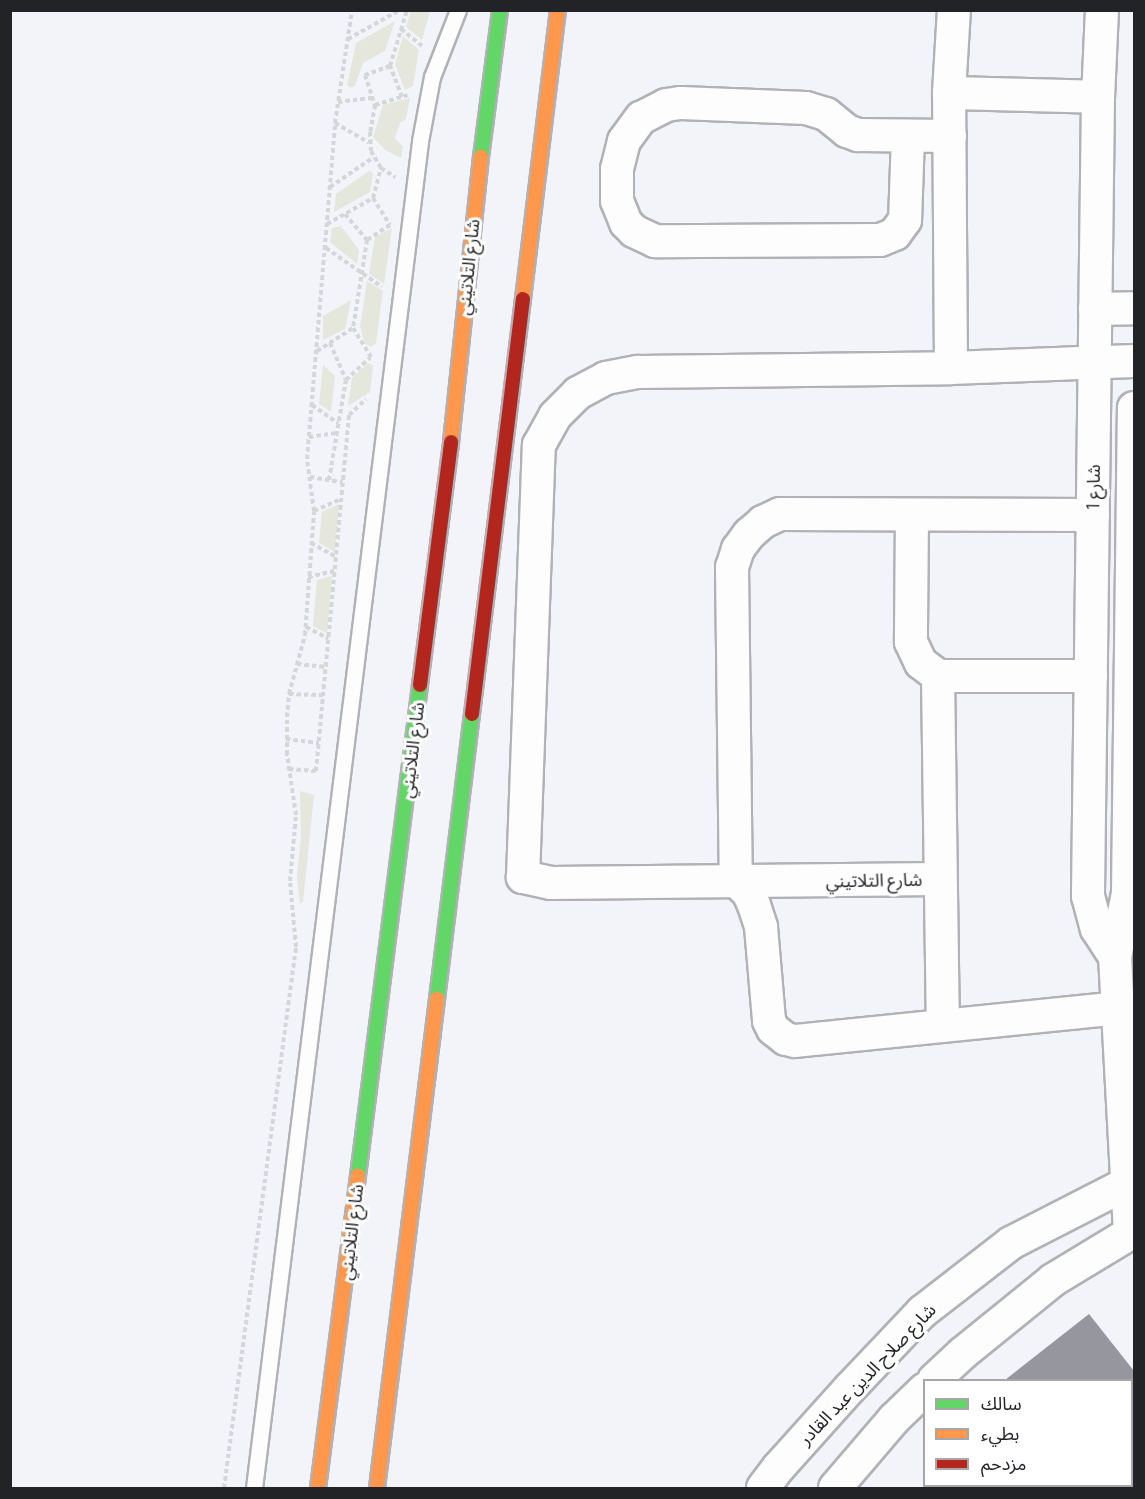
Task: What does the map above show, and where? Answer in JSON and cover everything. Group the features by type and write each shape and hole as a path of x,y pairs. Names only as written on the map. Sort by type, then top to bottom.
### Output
{"main road":[{"name":"شارع التلاتيني","path":"318,1488 453,428 471,234 500,10"},
{"path":"377,1488 558,10"}],"street":[{"path":"954,10 950,93 951,368 1134,360"},
{"name":"شارع 1","path":"1102,10 1098,97 1088,896 1097,929 1115,957"},
{"path":"950,93 1098,97"},
{"path":"908,136 905,220 896,234 888,238 662,242 644,237 634,231 626,223 617,201 617,169 624,141 641,118 666,105 681,103 806,108 826,114 847,131 858,135 950,136"},
{"path":"1095,309 1134,308"},
{"name":"شارع التلاتيني","path":"939,879 551,883 523,878 539,445 555,416 578,393 606,378 638,372 951,368"},
{"name":"شارع 1","path":"1132,1232 1131,1182 1115,957 1128,893 1131,860 1134,408"},
{"path":"1093,515 780,514 763,522 749,534 738,549 732,567 736,881 748,892 757,916 769,1021 779,1035 795,1041 1118,1008"},
{"path":"912,515 911,642 921,663 938,676 1091,676"},
{"path":"938,676 939,879 943,1025"},
{"name":"شارع صلاح الدين عبد القادر","path":"763,1488 850,1388 922,1312 1011,1243 1131,1182"},
{"path":"935,1379 963,1353 1053,1280 1132,1232"},
{"path":"835,1488 894,1419 923,1391"}],"lane":[{"path":"254,1488 414,182 424,110 432,77 459,10"}],"path":[{"path":"224,1488 296,946 290,881 296,815 286,740 289,694 306,627 314,511 307,459 335,123 352,10"},
{"path":"347,39 400,10"},
{"path":"402,97 390,66 406,10"},
{"path":"401,29 422,47"},
{"path":"421,54 425,38"},
{"path":"390,66 365,75 375,105 370,144 374,158 381,168 395,178 414,182"},
{"path":"375,105 413,94"},
{"path":"338,102 373,98"},
{"path":"335,123 370,144"},
{"path":"330,187 374,158"},
{"path":"327,224 373,198 381,168"},
{"path":"346,380 373,358 353,328 367,240 390,225 373,198"},
{"path":"345,214 367,240"},
{"path":"394,226 395,214"},
{"path":"326,248 385,289 387,278"},
{"path":"316,351 353,328"},
{"path":"329,480 346,380 330,343"},
{"path":"289,769 316,771 349,415 371,394"},
{"path":"312,405 339,423"},
{"path":"309,437 337,433"},
{"path":"310,477 343,482"},
{"path":"314,511 341,499"},
{"path":"311,543 336,557"},
{"path":"309,577 335,571"},
{"path":"306,627 328,638"},
{"path":"297,664 326,667"},
{"path":"289,694 323,695"},
{"path":"286,740 319,743"}],"shaded area":[{"path":"411,11 430,11 422,40 406,27"},
{"path":"395,21 385,51 363,63 355,86 350,88 347,85 356,43"},
{"path":"403,36 419,50 413,86 405,90 395,64"},
{"path":"410,98 406,119 400,123 395,138 403,147 401,158 385,150 373,137 383,105"},
{"path":"369,171 373,173 370,192 334,212 336,194"},
{"path":"341,226 359,250 357,264 330,242 332,228"},
{"path":"392,228 384,284 369,274 375,237"},
{"path":"367,281 383,291 376,343 371,347 365,344 360,327"},
{"path":"351,300 345,329 323,340 323,316"},
{"path":"368,363 373,366 370,392 348,406 352,378"},
{"path":"323,365 335,376 331,412 319,404"},
{"path":"339,504 335,552 319,543 322,512"},
{"path":"332,576 327,633 313,626 317,580"},
{"path":"300,791 314,795 303,902 300,904 297,876 301,836"}],"building":[{"path":"1089,1314 1134,1371 1134,1380 1006,1379"}],"traffic: fast":[{"path":"481,157 500,10"},
{"path":"358,1176 420,685"},
{"path":"437,999 472,714"}],"traffic: slow":[{"path":"523,299 558,10"},
{"path":"451,442 481,157"},
{"path":"377,1488 437,999"},
{"path":"318,1488 358,1176"}],"traffic: jam":[{"path":"472,714 523,299"},
{"path":"420,685 451,442"}]}
